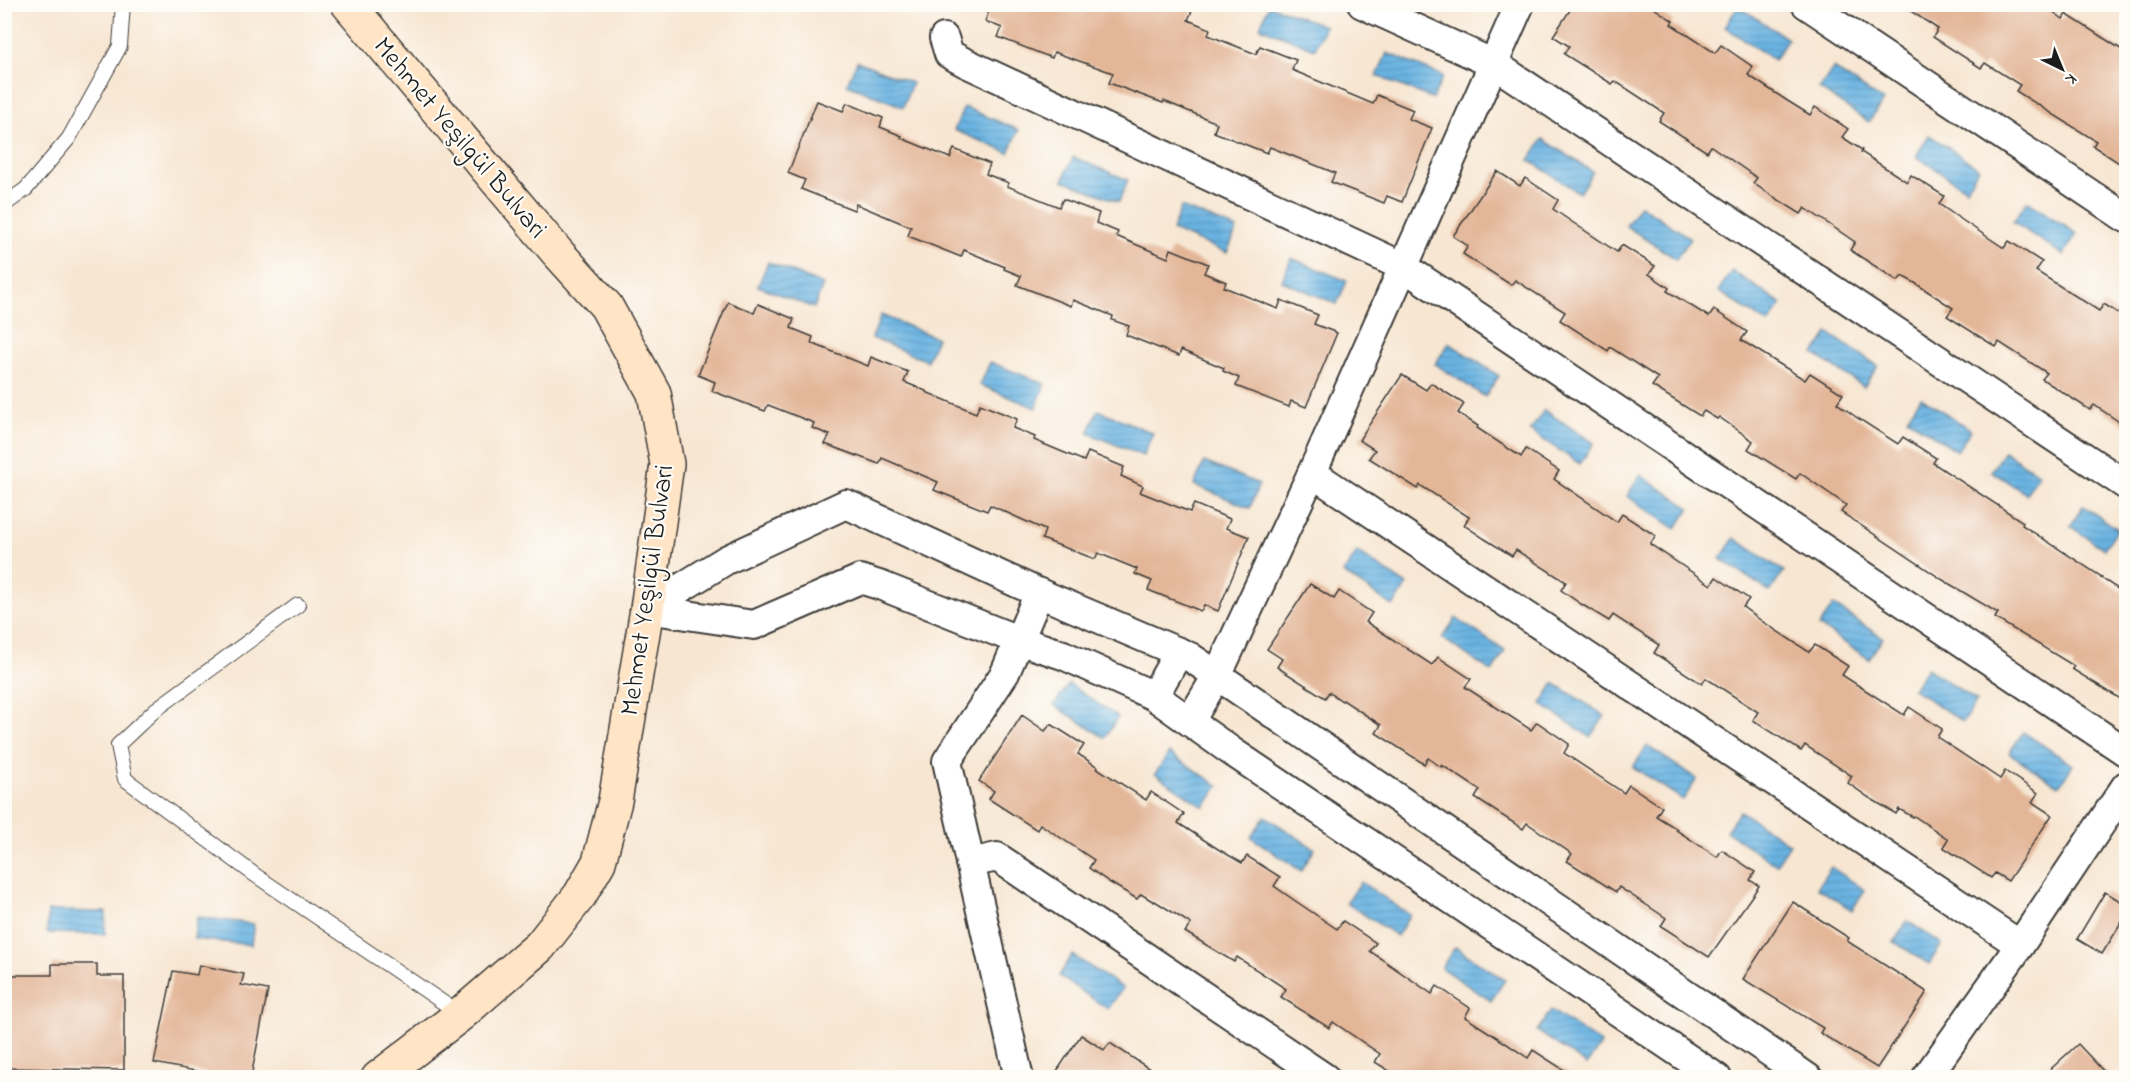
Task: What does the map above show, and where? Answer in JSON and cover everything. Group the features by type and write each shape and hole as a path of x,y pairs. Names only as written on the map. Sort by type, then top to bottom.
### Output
{"main road":[{"name":"Mehmet Yeşilgül Bulvari","path":"348,4 557,252 606,306 654,393 667,464 647,609 615,801 599,862 580,895 540,946 460,1015 378,1077"}],"street":[{"path":"1362,4 1494,64 2127,485"},
{"path":"1190,721 1217,676 1312,473 1520,4"},
{"path":"1806,4 2127,218"},
{"path":"944,38 949,54 964,62 1404,267 2127,752"},
{"path":"1312,473 2020,945"},
{"path":"647,609 726,560 846,504 1039,593 1190,657 1808,1077"},
{"path":"647,609 754,625 860,579 1063,655 1154,696 1717,1077"},
{"path":"1019,1077 947,762 1005,673 1039,593"},
{"path":"1154,696 1179,652"},
{"path":"1926,1077 2020,945 2127,786"},
{"path":"970,863 996,857 1325,1077"}],"lane":[{"path":"4,205 26,189 69,138 120,46 123,4"},
{"path":"298,605 155,710 118,745 125,780 255,875 460,1015"}],"water":[{"path":"1269,5 1325,26 1315,49 1260,27"},
{"path":"1738,6 1788,39 1774,60 1725,27"},
{"path":"1387,53 1443,76 1433,99 1377,76"},
{"path":"857,61 912,83 903,107 847,84"},
{"path":"1833,68 1883,101 1869,122 1819,89"},
{"path":"964,107 1019,130 1009,153 954,130"},
{"path":"1929,135 1979,168 1966,189 1916,156"},
{"path":"1543,139 1593,172 1579,193 1529,160"},
{"path":"1073,157 1128,180 1119,202 1063,180"},
{"path":"2027,201 2077,234 2063,255 2013,222"},
{"path":"1640,205 1690,238 1676,259 1626,226"},
{"path":"1181,207 1237,229 1227,253 1172,230"},
{"path":"1291,258 1347,281 1337,304 1282,281"},
{"path":"768,262 823,285 814,308 758,286"},
{"path":"1732,271 1782,304 1768,324 1718,291"},
{"path":"881,315 937,338 927,361 872,338"},
{"path":"1828,333 1878,366 1864,387 1814,354"},
{"path":"1449,343 1499,376 1485,397 1435,364"},
{"path":"990,362 1045,384 1036,408 980,385"},
{"path":"1921,397 1971,430 1957,451 1907,418"},
{"path":"1098,410 1153,433 1143,456 1088,433"},
{"path":"1544,410 1594,443 1580,464 1530,431"},
{"path":"2004,451 2039,474 2026,494 1991,471"},
{"path":"1204,462 1259,484 1250,508 1194,485"},
{"path":"1640,475 1690,508 1676,529 1627,496"},
{"path":"2083,506 2118,529 2104,549 2070,526"},
{"path":"1734,538 1784,571 1770,592 1720,559"},
{"path":"1357,552 1407,585 1393,606 1343,573"},
{"path":"1833,605 1883,638 1869,659 1819,626"},
{"path":"1456,618 1505,651 1492,672 1442,638"},
{"path":"1927,668 1977,701 1963,722 1913,689"},
{"path":"1554,683 1605,716 1590,737 1541,704"},
{"path":"1069,684 1118,717 1105,738 1054,705"},
{"path":"2023,732 2073,765 2059,786 2009,753"},
{"path":"1647,746 1697,779 1683,800 1633,767"},
{"path":"1169,753 1219,786 1204,807 1155,774"},
{"path":"1740,811 1790,844 1776,865 1726,831"},
{"path":"1265,816 1315,849 1301,871 1251,837"},
{"path":"1831,867 1865,890 1852,910 1817,888"},
{"path":"1361,882 1410,915 1397,936 1346,903"},
{"path":"48,911 106,912 105,934 47,933"},
{"path":"197,917 254,924 251,945 194,939"},
{"path":"1907,921 1942,944 1929,964 1894,942"},
{"path":"1455,947 1505,980 1491,1001 1441,968"},
{"path":"1072,955 1123,988 1108,1009 1059,976"},
{"path":"1551,1010 1601,1044 1587,1065 1537,1031"}],"building":[{"path":"992,4 1176,4 1192,11 1188,20 1210,29 1208,35 1256,54 1260,46 1296,60 1292,70 1373,104 1377,95 1413,110 1409,119 1432,128 1402,202 1387,196 1384,203 1331,182 1335,173 1270,147 1267,153 1214,132 1217,123 1164,101 1163,103 1109,83 1113,73 1054,52 1052,58 998,37 1002,28 985,21"},
{"path":"1574,4 1648,4 1673,21 1671,24 1715,53 1721,45 1753,67 1748,75 1810,115 1815,107 1848,129 1842,137 1862,150 1861,152 1907,182 1911,175 1944,196 1939,204 2004,248 2009,241 2042,262 2036,271 2099,311 2104,304 2127,319 2127,427 2094,405 2090,410 2042,379 2047,373 1999,342 1996,347 1947,316 1953,308 1902,276 1898,281 1850,250 1855,242 1823,220 1805,208 1801,214 1774,197 1753,183 1757,178 1711,146 1707,152 1659,121 1664,113 1615,81 1612,84 1564,54 1569,46 1553,36"},
{"path":"1900,4 2042,4 2063,19 2066,14 2127,53 2127,151 2119,163 2093,146 2096,141 2016,91 2020,85 1985,63 1981,68 1933,37 1938,29"},
{"path":"817,101 843,111 847,103 883,118 880,127 902,136 901,138 950,158 954,149 990,164 986,174 1009,183 1007,186 1059,207 1063,199 1099,213 1096,223 1118,232 1116,236 1168,258 1171,249 1208,264 1204,273 1226,282 1224,287 1278,309 1281,300 1318,315 1314,324 1337,333 1306,407 1291,401 1289,407 1236,386 1239,378 1223,371 1224,368 1181,350 1179,356 1126,335 1129,326 1112,320 1113,316 1073,300 1071,306 1017,285 1021,276 1004,269 1005,267 964,250 961,257 908,236 911,227 856,204 854,210 801,189 805,180 788,173"},
{"path":"1497,171 1520,186 1525,178 1558,200 1553,209 1572,222 1617,252 1622,245 1655,266 1649,274 1669,288 1667,291 1709,317 1714,310 1747,332 1741,340 1805,380 1810,373 1843,394 1837,403 1856,417 1898,444 1903,437 1936,458 1933,463 2023,522 2022,525 2127,595 2127,703 2072,669 2074,666 1995,618 1998,613 1943,580 1841,512 1846,505 1800,473 1796,479 1748,449 1753,441 1719,417 1717,419 1704,411 1700,416 1652,386 1658,378 1610,347 1608,351 1560,320 1565,312 1515,280 1511,285 1463,254 1468,246 1453,236"},
{"path":"728,302 754,313 758,304 794,319 791,328 813,337 811,343 868,366 871,357 908,372 904,382 976,413 980,404 1017,419 1013,428 1035,437 1034,440 1084,461 1088,452 1124,467 1121,476 1143,486 1140,492 1190,512 1194,504 1230,519 1226,528 1249,537 1218,611 1204,605 1201,611 1148,590 1152,581 1135,574 1137,569 1098,553 1095,559 1042,539 1045,530 990,505 987,511 934,490 938,482 882,458 879,464 825,444 830,435 812,428 814,423 768,405 765,411 712,391 715,382 698,375"},
{"path":"1402,375 1426,390 1431,383 1464,404 1458,413 1478,426 1477,428 1521,457 1526,449 1559,471 1554,479 1617,522 1622,514 1656,536 1650,544 1711,585 1716,577 1749,599 1743,607 1763,622 1809,652 1815,645 1848,666 1842,675 1904,715 1909,707 1942,729 1937,737 2000,779 2005,771 2038,793 2032,802 2052,815 2008,881 1995,873 1991,878 1943,847 1948,839 1914,816 1899,809 1896,814 1868,797 1848,783 1852,776 1805,745 1801,751 1753,720 1758,712 1706,678 1702,684 1654,653 1659,645 1613,615 1609,621 1581,604 1561,590 1566,582 1516,550 1512,556 1464,525 1469,517 1420,485 1418,489 1369,458 1375,450 1359,440"},
{"path":"1310,584 1334,599 1339,591 1372,613 1366,622 1432,665 1438,657 1471,679 1465,687 1531,730 1537,722 1569,744 1564,753 1624,793 1629,785 1662,807 1656,816 1717,857 1722,850 1755,872 1750,880 1759,886 1709,957 1661,926 1666,918 1619,887 1616,892 1567,861 1572,854 1527,823 1523,829 1475,798 1480,790 1428,758 1424,764 1376,733 1381,725 1329,692 1325,698 1277,667 1282,659 1267,649"},
{"path":"1022,715 1045,731 1051,724 1084,745 1078,754 1146,800 1151,792 1184,814 1178,823 1218,849 1242,863 1247,856 1280,877 1274,886 1337,929 1343,921 1376,943 1370,951 1432,994 1437,986 1470,1008 1465,1017 1528,1058 1533,1050 1575,1077 1399,1077 1375,1062 1380,1054 1333,1022 1329,1028 1281,997 1286,989 1237,957 1234,962 1185,932 1191,924 1155,901 1141,894 1137,899 1109,882 1089,868 1094,860 1040,824 1037,830 989,799 994,791 979,781"},
{"path":"2105,892 2127,905 2127,914 2102,954 2077,939"},
{"path":"1793,902 1849,938 1847,941 1927,992 1877,1068 1820,1033 1823,1028 1743,979"},
{"path":"52,964 97,964 97,976 124,976 124,1070 4,1068 4,975 52,975"},
{"path":"199,965 244,974 241,985 268,990 251,1077 216,1077 216,1075 154,1063 173,971 197,975"},
{"path":"1081,1035 1104,1050 1110,1043 1162,1077 1053,1077"},
{"path":"2078,1044 2109,1077 2042,1077"}]}
